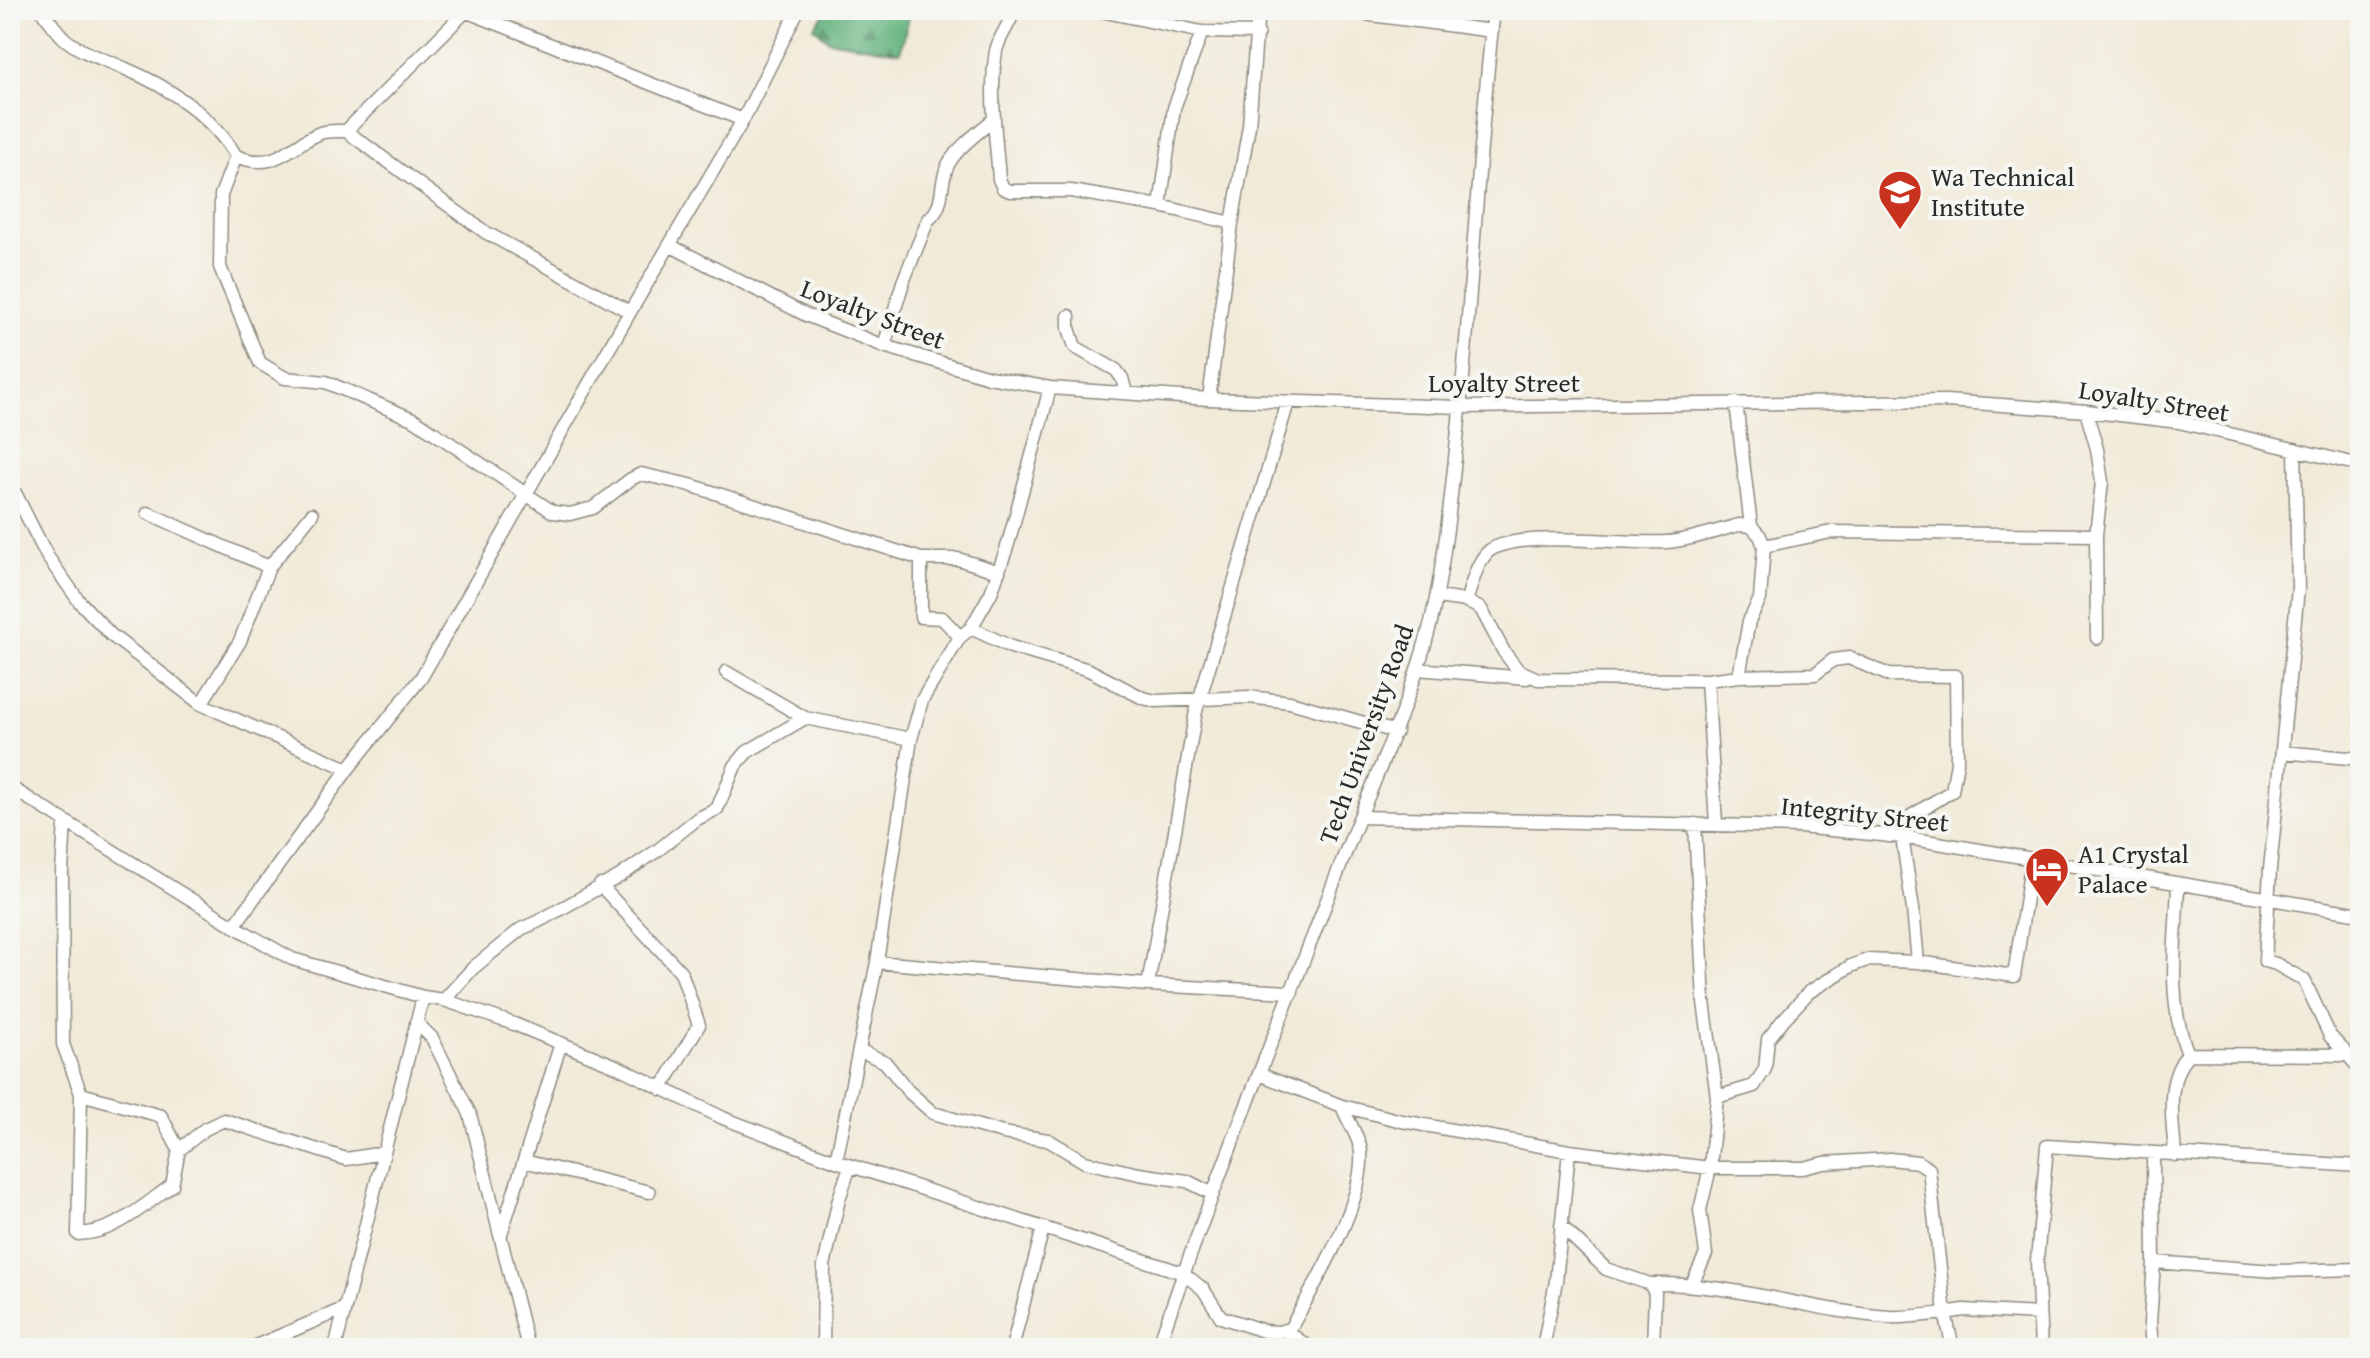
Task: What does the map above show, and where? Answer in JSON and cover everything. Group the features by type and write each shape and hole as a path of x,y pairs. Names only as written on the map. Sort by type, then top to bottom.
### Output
{"street":[{"path":"41,10 65,40 150,79 192,107 227,142 236,156 250,162 273,161 323,131 346,131 485,232 630,312"},
{"path":"234,926 348,769 421,678 743,120 798,10"},
{"path":"1014,10 997,46 994,119 999,179 1003,188 1010,191 1071,191 1160,206 1232,223"},
{"path":"1096,10 1137,21 1202,32 1258,33"},
{"path":"1209,399 1232,223 1249,126 1258,10"},
{"path":"1334,10 1492,31"},
{"name":"Tech University Road","path":"1158,1348 1183,1273 1259,1074 1396,732 1437,597 1461,407 1494,10"},
{"path":"346,131 466,11 743,120"},
{"path":"1160,206 1174,108 1202,32"},
{"path":"884,346 903,282 928,220 940,205 949,164 956,153 994,119"},
{"path":"236,156 221,195 220,267 260,363 285,378 326,382 415,420 553,512 570,514 593,508 641,474 690,485 921,559 958,559 999,572"},
{"name":"Loyalty Street","path":"671,246 808,316 884,346 989,377 1050,388 1209,399 1461,407 1946,401 2086,411 2179,422 2360,465"},
{"path":"1069,316 1075,347 1116,370 1126,393"},
{"path":"836,1161 877,962 911,739 922,700 991,593 1050,388"},
{"path":"1148,985 1200,698 1288,402"},
{"path":"1736,403 1751,526 1764,546 1760,599 1749,621 1739,676"},
{"path":"2086,411 2102,482 2096,535 2097,638"},
{"path":"2295,449 2298,589 2267,898 2265,961 2304,980 2330,1036 2360,1069"},
{"path":"10,483 47,556 79,601 111,635 201,704 348,769"},
{"path":"148,513 269,567"},
{"path":"201,704 240,641 269,567 312,514"},
{"path":"1466,601 1478,568 1490,551 1510,543 1549,540 1665,542 1739,525 1751,526"},
{"path":"1764,546 1831,532 2096,535"},
{"path":"921,559 921,617 942,618 966,632 1089,670 1143,698 1156,701 1249,697 1290,702 1396,732"},
{"path":"1437,597 1466,601 1481,609 1504,652 1518,670 1538,679"},
{"path":"1417,669 1538,679 1707,680 1815,674 1833,660 1849,658 1889,675 1956,676 1957,762 1952,791 1903,821 1888,836"},
{"path":"726,672 805,718 911,739"},
{"path":"1707,680 1716,824"},
{"path":"444,1000 473,968 521,929 620,876 697,819 717,809 735,766 747,752 805,718"},
{"path":"2282,752 2360,759"},
{"path":"10,787 292,959 423,997 444,1000 561,1043 723,1118 836,1161 1183,1273 1203,1289 1221,1317 1264,1331 1290,1329 1325,1265 1359,1183 1361,1149 1342,1106"},
{"name":"Integrity Street","path":"1360,817 1800,827 1902,837 2360,914"},
{"path":"65,822 62,872 63,1044 81,1094 78,1234 95,1234 122,1221 172,1185 179,1150 161,1116 81,1094"},
{"path":"1692,1284 1706,1254 1700,1210 1710,1168 1717,1097 1704,1002 1695,824"},
{"path":"1902,837 1918,962"},
{"path":"1717,1097 1754,1086 1765,1069 1768,1039 1809,992 1867,960 1918,962 2014,976 2032,859"},
{"path":"600,885 681,972 699,1025 661,1089"},
{"path":"2178,885 2174,996 2178,1028 2188,1054"},
{"path":"877,962 1148,985 1292,992"},
{"path":"335,1348 423,997"},
{"path":"416,1022 432,1038 470,1114 528,1348"},
{"path":"501,1234 561,1043"},
{"path":"859,1050 885,1062 908,1091 933,1113 1003,1133 1048,1140 1085,1162 1187,1181 1213,1194"},
{"path":"2188,1054 2348,1055"},
{"path":"2175,1155 2172,1087 2177,1067 2188,1054"},
{"path":"1259,1074 1342,1106 1402,1121 1569,1151 1710,1168 1803,1168 1824,1163 1890,1159 1918,1162 1929,1169 1945,1313 1953,1348"},
{"path":"179,1150 205,1129 224,1120 346,1159 383,1153"},
{"path":"2041,1348 2037,1261 2047,1146 2360,1166"},
{"path":"1543,1348 1556,1281 1569,1151"},
{"path":"2152,1348 2153,1154"},
{"path":"524,1161 649,1192"},
{"path":"823,1348 824,1266 850,1166"},
{"path":"1561,1226 1606,1269 1650,1284 1692,1284 1838,1311 1893,1317 1964,1310 2039,1314"},
{"path":"1012,1348 1043,1228"},
{"path":"2154,1262 2275,1271 2360,1269"},
{"path":"1650,1284 1655,1293 1653,1348"},
{"path":"251,1348 343,1309"},
{"path":"1285,1330 1302,1345"}],"green space":[{"path":"827,10 911,10 900,52 828,40 814,27"}],"place":[{"name":"Wa Technical Institute","path":"1900,231"},
{"name":"A1 Crystal Palace","path":"2047,908"}]}
